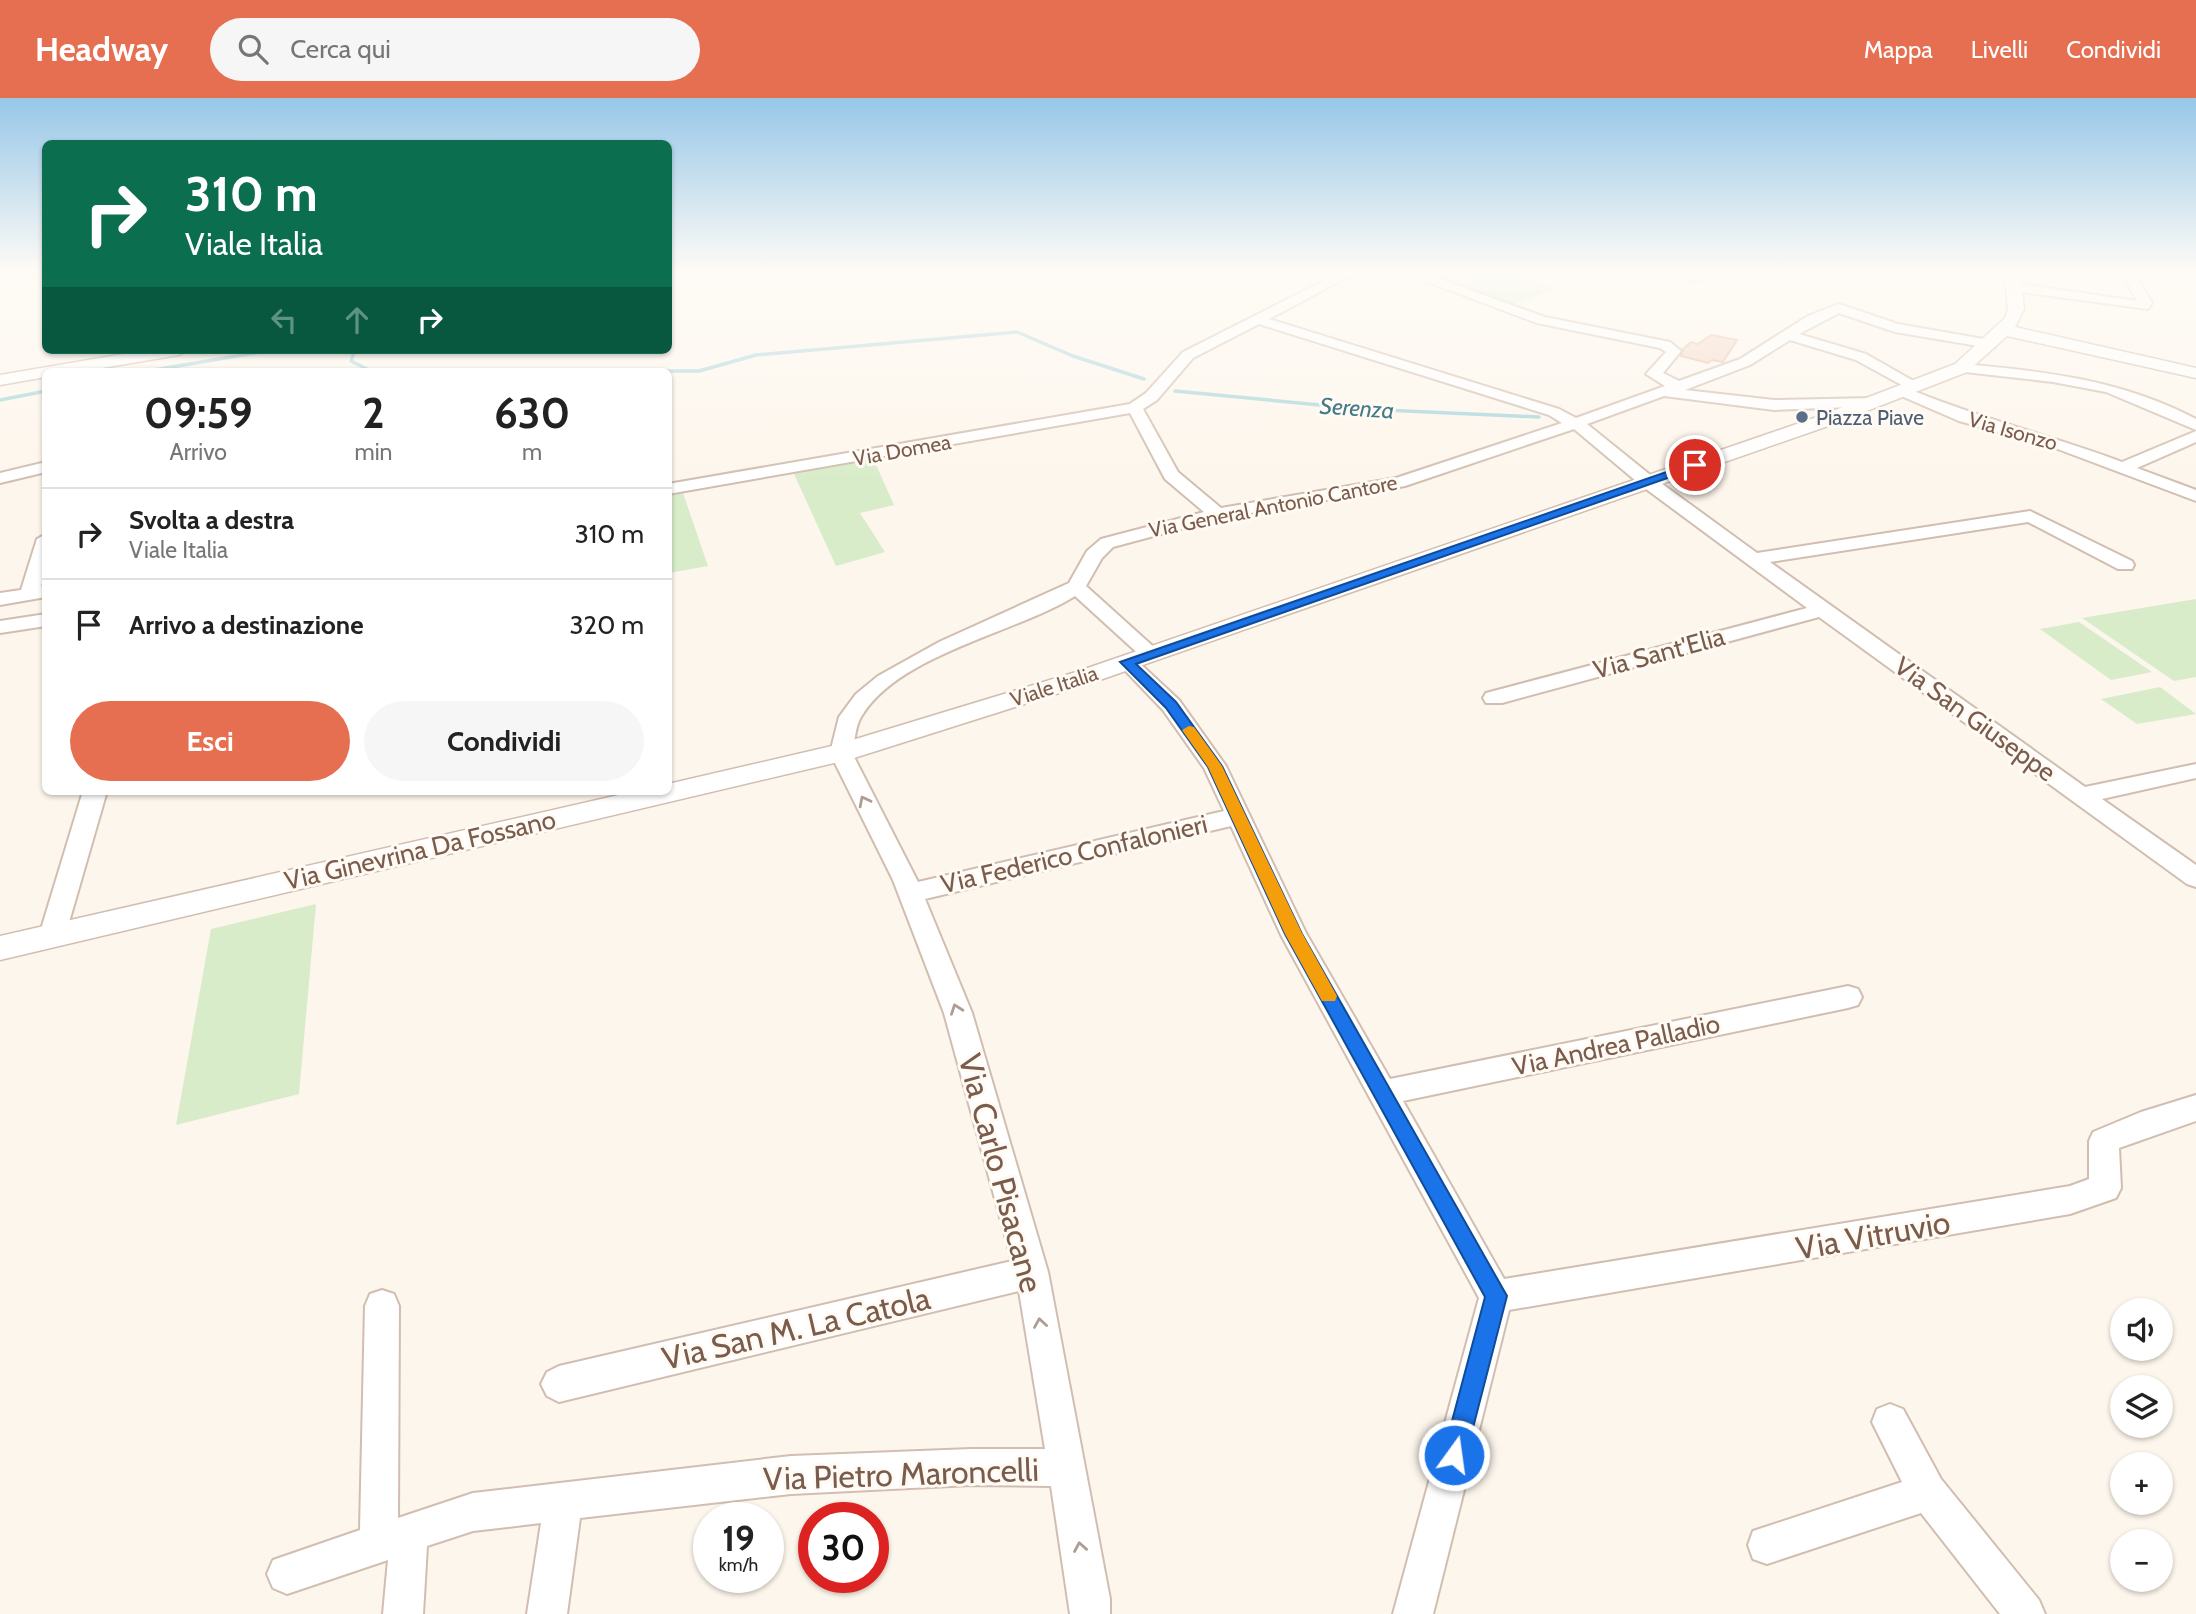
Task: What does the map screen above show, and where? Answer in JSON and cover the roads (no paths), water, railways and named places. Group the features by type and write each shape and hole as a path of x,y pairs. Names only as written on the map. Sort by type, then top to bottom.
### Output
{"street":[{"path":"1217,514 1171,475 1135,408 1157,395 1174,367 1188,355 1219,340"},
{"name":"Via San Giuseppe","path":"1322,340 1554,412 1577,424 1648,482 2196,878"},
{"path":"1639,340 1665,345 1674,351 1666,364 1653,374 1680,387"},
{"name":"Via General Antonio Cantore","path":"1076,587 1094,555 1107,543 1159,526 1217,514 1324,498 1399,482 1680,387 1745,362 1780,340"},
{"name":"Via Isonzo","path":"1804,340 1861,357 1911,390 1965,418 2061,445 2196,496"},
{"name":"Via General Antonio Cantore","path":"1965,340 1990,344"},
{"path":"1663,393 1774,405 1874,402 1911,390 1961,368 1995,340"},
{"path":"2048,340 2196,373"},
{"path":"70,368 155,354"},
{"path":"1961,368 2087,381 2127,393 2196,425"},
{"path":"0,380 42,373"},
{"name":"Viale Italia","path":"841,753 1138,658 1874,402"},
{"name":"Via Domea","path":"672,488 1135,408"},
{"path":"2123,468 2196,436"},
{"path":"0,478 42,468"},
{"path":"1755,559 2030,516 2125,565"},
{"path":"0,599 37,592 42,563"},
{"path":"841,753 850,715 868,696 909,664 1076,587 1138,658 1215,766 1294,934 1496,1296 1413,1614"},
{"name":"Via Sant'Elia","path":"1494,698 1825,609"},
{"path":"0,627 42,621"},
{"name":"Via Carlo Pisacane","path":"841,753 910,893 958,1013 1032,1272 1090,1599 1090,1614"},
{"name":"Via Ginevrina Da Fossano","path":"672,792 841,753"},
{"path":"2081,796 2196,771"},
{"path":"52,936 94,795"},
{"name":"Via Ginevrina Da Fossano","path":"0,948 660,795"},
{"name":"Via Federico Confalonieri","path":"910,893 1238,816"},
{"name":"Via Andrea Palladio","path":"1384,1093 1848,998"},
{"name":"Via Vitruvio","path":"1496,1296 2070,1200 2105,1188 2104,1141 2141,1125 2196,1108"},
{"name":"Via San M. La Catola","path":"559,1384 1032,1272"},
{"path":"382,1307 394,1538 403,1614"},
{"path":"1890,1422 1928,1492 2025,1614"},
{"name":"Via Pietro Maroncelli","path":"287,1574 473,1512 791,1475 971,1466 1066,1468"},
{"path":"1767,1545 1928,1492"},
{"path":"547,1614 563,1501"}],"waterway":[{"name":"Serenza","path":"672,371 699,371 756,355 929,340"},
{"name":"Serenza","path":"1035,340 1073,356 1144,379"},
{"name":"Serenza","path":"166,368 248,354"},
{"name":"Serenza","path":"354,354 351,361 365,368"},
{"name":"Serenza","path":"1175,391 1362,409 1539,417"},
{"path":"0,400 42,392"}],"place":[{"name":"Piazza Piave","path":"1802,417"}]}
